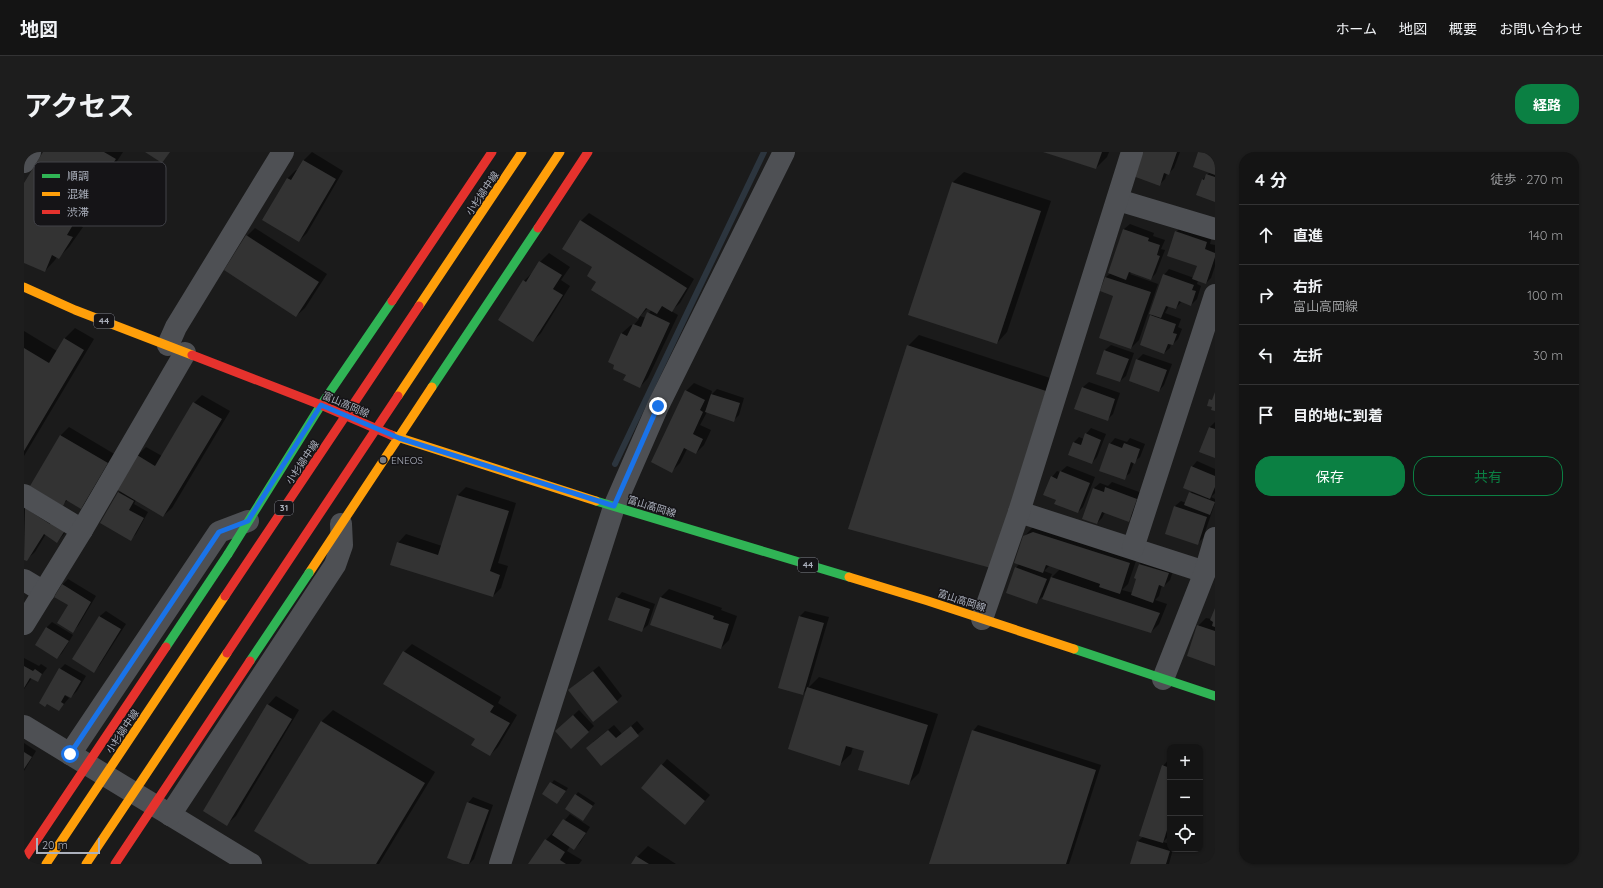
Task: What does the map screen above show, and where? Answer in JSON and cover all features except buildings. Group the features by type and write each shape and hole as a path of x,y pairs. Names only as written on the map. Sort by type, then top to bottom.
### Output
{"main road":[{"name":"31","path":"24,859 228,554 321,405 492,152"},
{"name":"小杉婦中線","path":"46,864 522,152"},
{"path":"86,864 560,152"},
{"path":"115,864 588,152"},
{"name":"富山高岡線","path":"24,287 75,310 321,405 399,438 614,506 920,598 1215,696"}],"street":[{"path":"24,162 30,152"},
{"path":"24,624 82,530 176,349 176,327 283,152"},
{"path":"500,864 614,506 658,406 784,152"},
{"path":"982,619 1019,512 1132,152"},
{"path":"1118,200 1215,229"},
{"path":"1134,548 1215,295"},
{"path":"24,495 82,530"},
{"path":"1019,512 1205,572"},
{"path":"70,754 219,532 248,521"},
{"path":"170,815 335,565 342,545 341,524"},
{"path":"1163,679 1205,572 1215,538"},
{"path":"24,580 44,592"},
{"path":"24,726 251,864"}],"waterway":[{"path":"615,464 764,152"}],"traffic: fast":[{"path":"432,387 538,228"},
{"path":"228,554 321,405 392,301"},
{"path":"596,501 849,577"},
{"path":"166,647 228,554"},
{"path":"250,661 309,573"},
{"path":"1074,649 1215,696"}],"traffic: slow":[{"path":"419,306 522,152"},
{"path":"398,396 560,152"},
{"path":"24,287 75,310 192,355"},
{"path":"309,573 432,387"},
{"path":"391,435 596,501"},
{"path":"849,577 928,601 1074,649"},
{"path":"46,864 225,596"},
{"path":"86,864 227,653"}],"traffic: jam":[{"path":"392,301 492,152"},
{"path":"538,228 588,152"},
{"path":"225,596 419,306"},
{"path":"192,355 321,405 391,435"},
{"path":"227,653 398,396"},
{"path":"24,859 166,647"},
{"path":"115,864 250,661"}],"place":[{"name":"ENEOS","path":"383,460"}],"route":[{"path":"70,754 219,532 248,521 321,405 399,438 614,506 658,406"}]}
